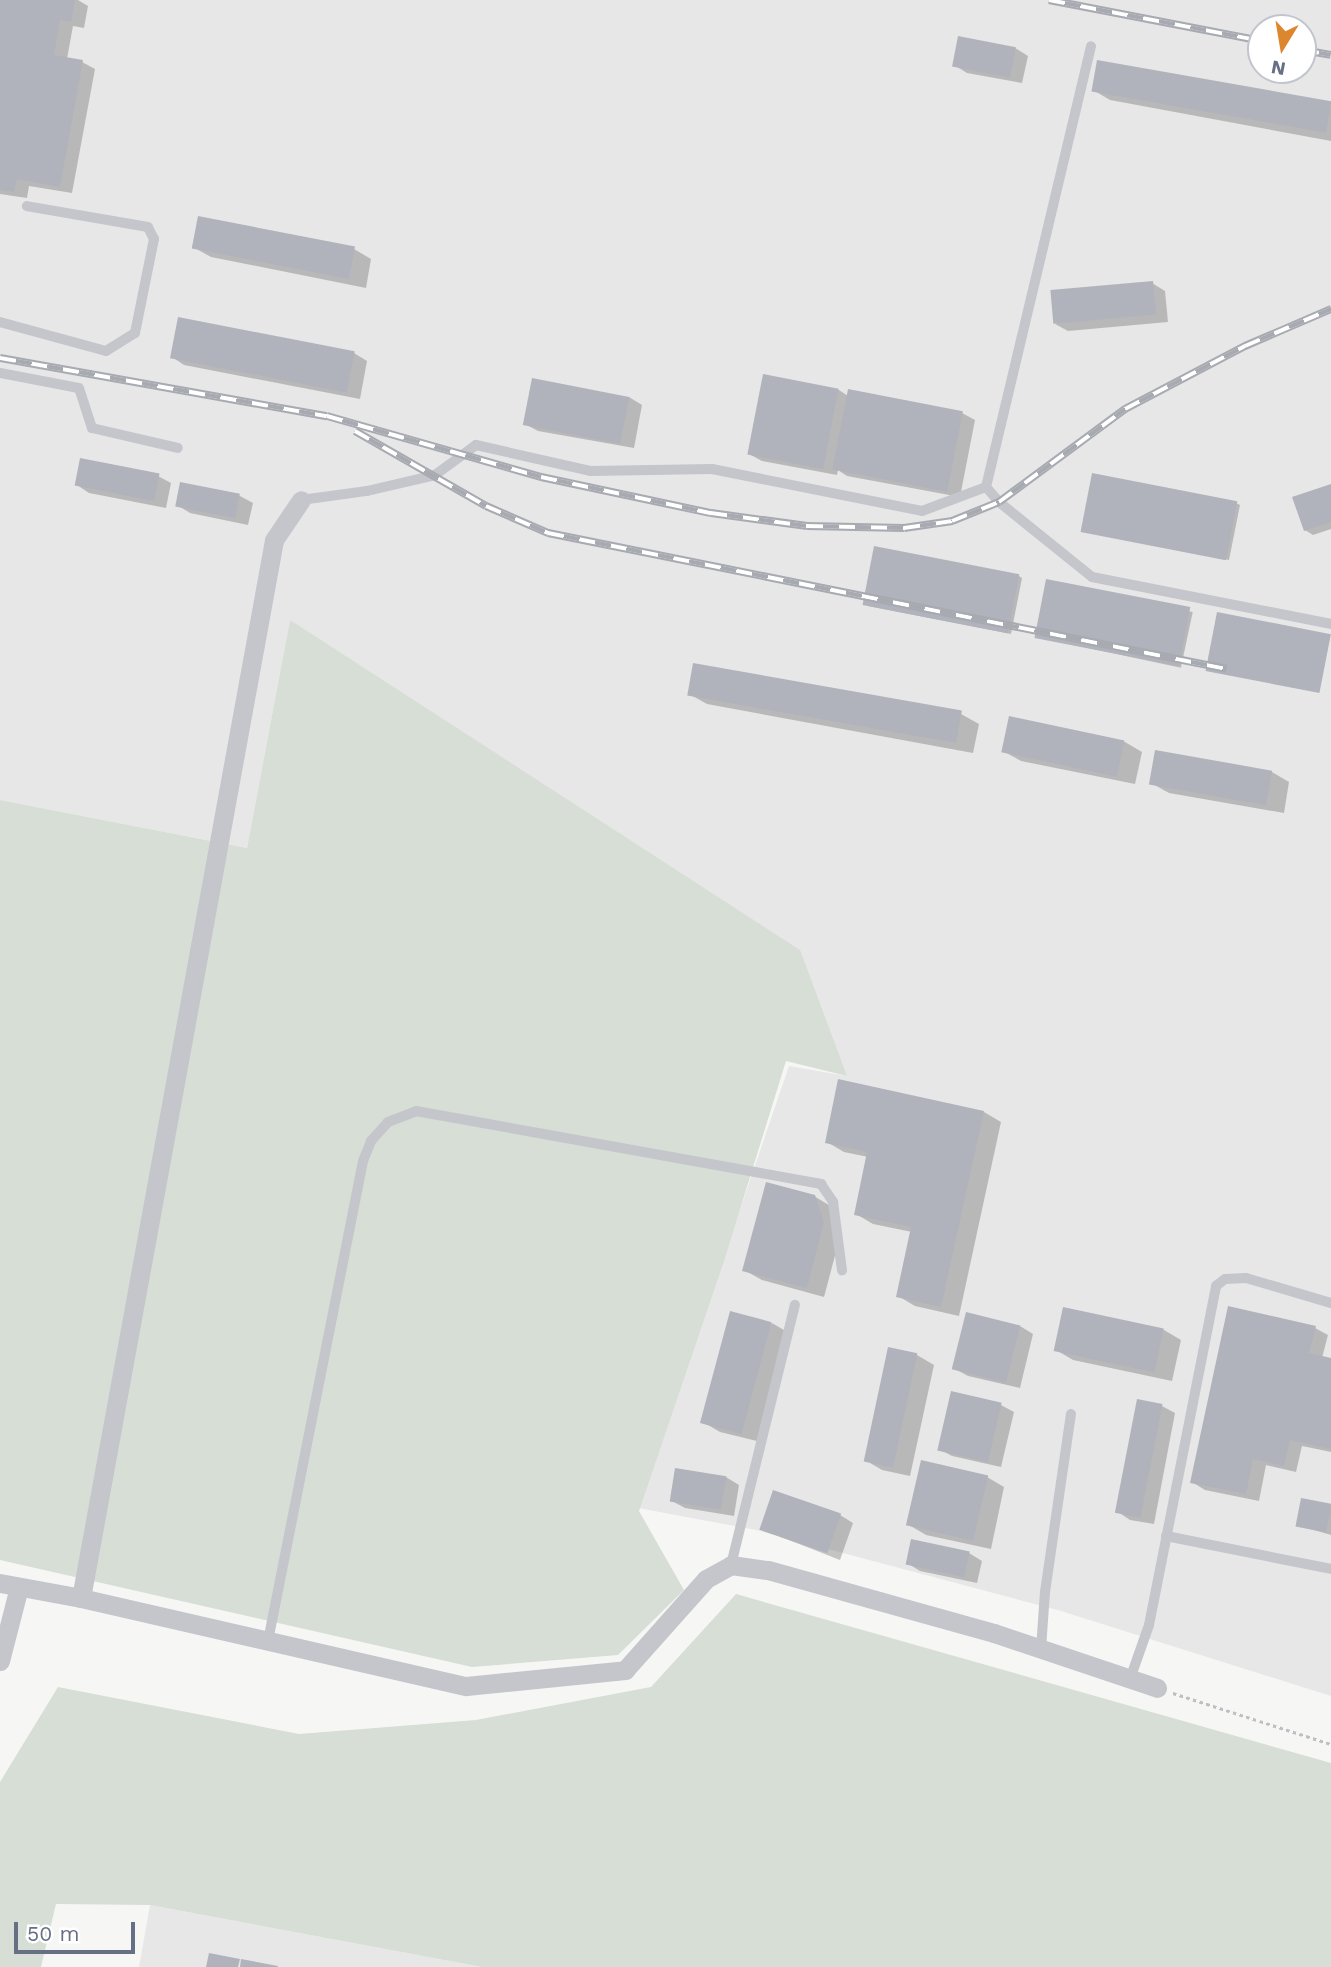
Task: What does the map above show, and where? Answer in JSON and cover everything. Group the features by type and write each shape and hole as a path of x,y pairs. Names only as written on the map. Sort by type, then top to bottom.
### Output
{"street":[{"path":"81,1598 274,540 301,500"},
{"path":"0,1661 9,1585 81,1598 467,1686 625,1670 706,1579 731,1565 768,1570 1041,1649 1157,1688"}],"lane":[{"path":"986,487 1091,46"},
{"path":"0,322 106,351 135,333 154,239 148,227 27,206"},
{"path":"0,373 79,388 92,428 178,448"},
{"path":"301,500 367,491 435,475 476,445 590,471 712,468 922,511 986,487"},
{"path":"986,487 999,502 1092,577 1331,624"},
{"path":"268,1640 363,1161 371,1141 388,1122 416,1111 821,1184 833,1202 842,1270"},
{"path":"1129,1679 1149,1625 1216,1286 1225,1279 1246,1278 1331,1303"},
{"path":"731,1565 795,1304"},
{"path":"1041,1649 1045,1592 1070,1414"},
{"path":"1166,1536 1331,1569"}],"path":[{"path":"1157,1688 1331,1744"}],"shaded area":[{"path":"0,0 1331,0 1331,1696 1061,1611 756,1530 638,1508 789,1066 847,1076 290,620 247,848 0,800"},
{"path":"290,620 800,950 847,1076 786,1061 724,1261 639,1511 684,1590 618,1655 472,1667 0,1560 0,800 247,848"},
{"path":"736,1594 1331,1763 1331,1967 482,1967 150,1905 56,1904 41,1967 0,1967 0,1782 58,1687 299,1734 476,1720 651,1687"},
{"path":"150,1905 482,1967 139,1967"}],"building":[{"path":"0,0 75,0 71,22 60,20 54,55 83,60 60,187 17,179 14,192 0,190"},
{"path":"958,36 1016,47 1010,78 952,66"},
{"path":"1097,60 1331,101 1326,133 1091,92"},
{"path":"198,216 355,247 349,279 192,248"},
{"path":"1153,281 1156,315 1053,324 1050,290"},
{"path":"178,317 355,351 347,393 170,358"},
{"path":"763,374 839,389 823,469 747,454"},
{"path":"532,378 629,397 620,444 523,425"},
{"path":"848,389 963,411 947,492 832,469"},
{"path":"80,458 160,473 154,501 75,485"},
{"path":"1092,473 1237,501 1226,560 1081,532"},
{"path":"180,482 240,494 235,518 175,507"},
{"path":"1331,484 1331,522 1304,531 1292,497"},
{"path":"874,546 1019,574 1008,633 863,605"},
{"path":"1046,579 1190,607 1179,666 1035,638"},
{"path":"1217,612 1331,634 1319,693 1206,671"},
{"path":"693,663 962,710 956,743 687,695"},
{"path":"1009,716 1124,741 1117,777 1001,752"},
{"path":"1155,750 1272,771 1266,805 1149,784"},
{"path":"838,1079 984,1111 941,1307 896,1297 911,1227 854,1215 867,1152 825,1143"},
{"path":"766,1182 815,1195 824,1222 807,1288 742,1271"},
{"path":"1228,1306 1316,1326 1309,1353 1331,1358 1331,1449 1290,1440 1284,1466 1253,1459 1246,1494 1190,1483"},
{"path":"1063,1307 1164,1328 1154,1372 1054,1351"},
{"path":"730,1311 772,1322 742,1434 700,1423"},
{"path":"966,1312 1020,1326 1006,1383 952,1369"},
{"path":"888,1347 917,1353 893,1468 864,1461"},
{"path":"951,1391 1002,1403 988,1462 937,1450"},
{"path":"1137,1399 1163,1404 1140,1518 1115,1513"},
{"path":"921,1460 988,1476 973,1541 906,1525"},
{"path":"675,1468 726,1476 721,1510 670,1502"},
{"path":"773,1490 841,1513 827,1553 759,1530"},
{"path":"1301,1498 1331,1504 1326,1532 1295,1526"},
{"path":"911,1539 970,1551 964,1577 906,1564"},
{"path":"209,1953 240,1959 238,1967 206,1967"},
{"path":"241,1959 278,1966 278,1967 240,1967"}],"railway":[{"path":"1049,0 1247,38"},
{"path":"1317,52 1331,55"},
{"path":"0,358 327,416 541,477 711,513 807,526 904,528 952,521 999,502 1125,409 1245,346 1331,309"},
{"path":"355,431 486,506 548,533 1227,669"}]}
